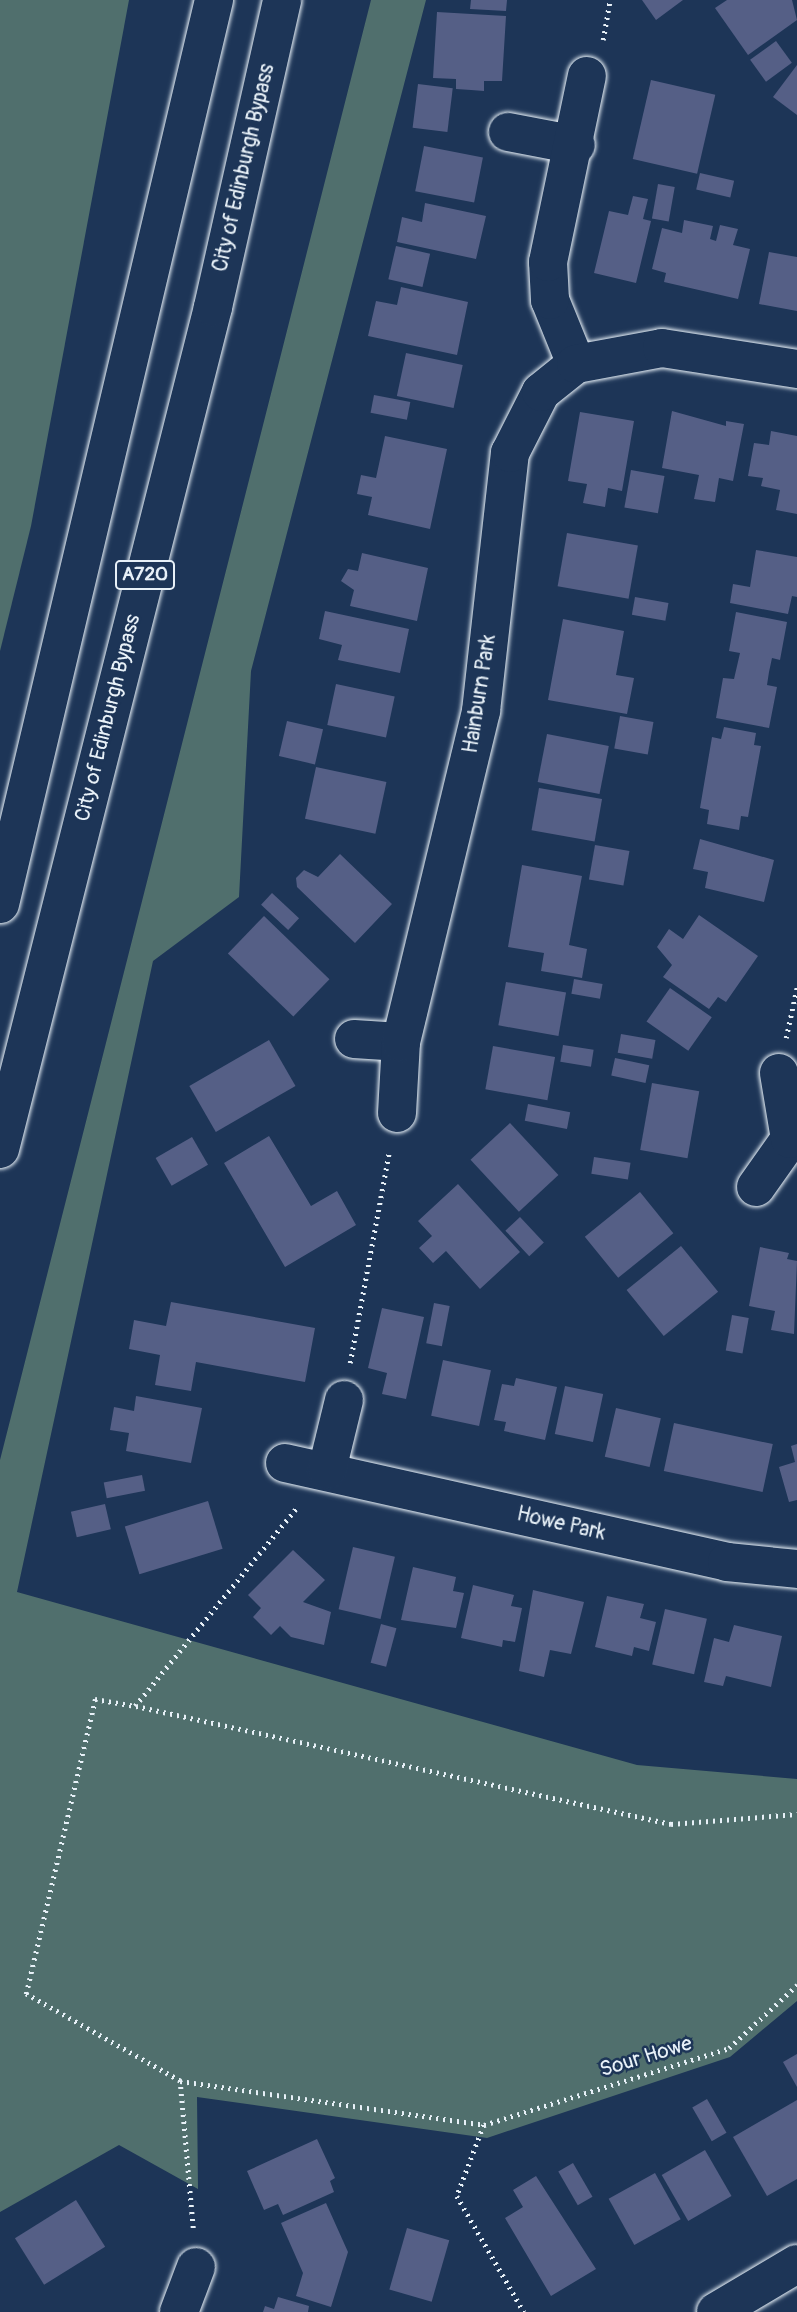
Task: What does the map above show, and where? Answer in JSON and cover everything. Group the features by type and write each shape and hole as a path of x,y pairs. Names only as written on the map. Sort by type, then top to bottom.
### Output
{"main road":[{"path":"147,298 197,0"},
{"name":"A720","path":"0,904 147,298 214,0"},
{"name":"City of Edinburgh Bypass","path":"0,1149 213,307 282,0"},
{"path":"213,307 301,0"},
{"path":"576,364 550,300 548,262 576,145 587,76"},
{"path":"508,132 576,145"},
{"name":"Hainburn Park","path":"397,1113 401,1042 481,711 510,453 541,392 576,364 662,348 797,369"},
{"path":"354,1039 401,1042"},
{"path":"756,1187 793,1139 779,1073"},
{"path":"327,1470 344,1400"},
{"name":"Howe Park","path":"285,1463 327,1470 727,1562 797,1569"},
{"path":"716,2312 797,2263"},
{"path":"179,2312 196,2267"}],"path":[{"path":"779,1073 797,987"},
{"path":"344,1400 397,1113"},
{"path":"135,1706 327,1470"},
{"path":"524,2312 457,2196 484,2125 180,2081 26,1994 95,1699 671,1824 797,1814"},
{"name":"Sour Howe","path":"484,2125 729,2048 797,1985"},
{"path":"180,2081 196,2267"}],"green space":[{"path":"0,0 129,0 31,526 0,651"},
{"path":"371,0 426,0 251,671 239,897 153,961 17,1592 637,1765 797,1779 797,2001 730,2057 487,2138 197,2097 198,2189 119,2145 0,2212 0,1460"}],"building":[{"path":"471,0 507,0 506,11 470,9"},
{"path":"642,0 683,0 656,20"},
{"path":"727,0 792,0 797,20 748,55 715,8"},
{"path":"437,12 506,16 502,81 484,81 484,91 456,89 456,79 433,78"},
{"path":"776,41 792,63 766,82 750,60"},
{"path":"797,65 797,115 773,97"},
{"path":"651,80 715,95 697,174 633,159"},
{"path":"418,84 453,88 447,132 413,128"},
{"path":"424,146 483,157 474,203 415,191"},
{"path":"700,173 734,181 730,197 696,190"},
{"path":"658,184 675,187 669,221 652,218"},
{"path":"633,196 648,199 643,219 651,221 636,283 594,273 609,211 628,215"},
{"path":"425,203 486,216 476,259 397,242 402,217 422,222"},
{"path":"684,220 713,226 710,239 716,241 720,225 738,229 733,245 750,249 738,299 664,282 666,273 652,269 662,228 682,233"},
{"path":"396,246 430,254 422,287 388,279"},
{"path":"769,252 797,257 797,311 759,304"},
{"path":"401,287 468,302 457,355 368,336 376,301 397,305"},
{"path":"406,353 463,365 454,408 397,396"},
{"path":"374,395 410,402 407,420 371,413"},
{"path":"672,411 726,426 726,421 744,424 733,481 719,478 715,502 694,499 699,475 662,468"},
{"path":"580,412 634,421 622,491 608,488 605,507 583,503 587,484 568,481"},
{"path":"771,431 797,436 797,514 776,510 780,490 761,486 763,478 748,476 754,443 769,445"},
{"path":"385,436 447,449 430,529 368,515 372,497 357,494 361,475 376,478"},
{"path":"631,470 664,476 658,513 624,507"},
{"path":"567,533 638,546 629,599 558,586"},
{"path":"756,550 797,557 797,597 792,596 788,614 730,603 733,584 750,587"},
{"path":"362,553 428,568 417,621 350,606 354,590 341,581 348,569 358,571"},
{"path":"635,597 668,603 665,621 632,615"},
{"path":"325,611 409,629 400,673 338,660 342,645 319,639"},
{"path":"736,612 787,622 780,660 772,658 769,672 767,685 777,687 769,728 716,718 723,678 734,679 740,653 729,651"},
{"path":"563,619 624,631 616,675 634,678 627,714 548,700"},
{"path":"336,684 395,696 386,738 327,725"},
{"path":"620,716 653,722 648,754 614,748"},
{"path":"287,721 323,729 315,764 279,756"},
{"path":"724,727 756,733 754,745 761,746 748,817 741,816 739,830 707,824 709,810 700,808 712,737 721,739"},
{"path":"547,734 609,746 599,794 538,782"},
{"path":"316,767 386,782 375,834 305,819"},
{"path":"539,788 602,799 595,841 532,830"},
{"path":"700,839 774,860 764,902 705,888 708,872 693,869"},
{"path":"595,845 629,851 623,886 589,879"},
{"path":"340,854 392,904 355,943 297,887 296,878 304,870 318,877"},
{"path":"522,865 582,876 569,945 587,949 582,978 541,971 544,953 508,947"},
{"path":"272,893 299,918 288,930 261,905"},
{"path":"699,915 758,956 726,1002 718,997 709,1009 663,977 672,965 657,947 669,929 683,939"},
{"path":"264,916 329,979 293,1017 228,953"},
{"path":"574,979 603,984 600,999 571,994"},
{"path":"506,982 566,993 558,1036 498,1025"},
{"path":"670,988 712,1017 688,1051 646,1022"},
{"path":"621,1034 655,1040 652,1059 618,1053"},
{"path":"269,1040 295,1086 216,1132 189,1086"},
{"path":"563,1045 594,1050 591,1067 560,1062"},
{"path":"493,1046 555,1057 547,1100 485,1089"},
{"path":"615,1058 649,1065 645,1083 611,1076"},
{"path":"652,1083 699,1091 687,1158 640,1150"},
{"path":"528,1104 570,1112 567,1129 525,1121"},
{"path":"510,1123 558,1175 519,1212 471,1160"},
{"path":"269,1136 311,1206 337,1191 356,1225 285,1267 224,1163"},
{"path":"192,1137 208,1165 172,1186 156,1158"},
{"path":"594,1157 631,1163 628,1180 591,1174"},
{"path":"458,1184 520,1252 480,1289 446,1251 433,1263 419,1248 432,1236 418,1221"},
{"path":"640,1192 673,1233 618,1278 585,1237"},
{"path":"520,1217 544,1243 529,1256 505,1231"},
{"path":"681,1246 718,1292 664,1336 627,1290"},
{"path":"760,1247 789,1253 787,1259 797,1261 794,1334 771,1330 775,1311 749,1306"},
{"path":"171,1302 315,1328 305,1382 196,1362 191,1391 155,1385 160,1355 129,1349 134,1320 166,1326"},
{"path":"434,1303 450,1306 442,1346 426,1343"},
{"path":"382,1308 424,1317 406,1399 382,1394 387,1373 368,1368"},
{"path":"732,1315 749,1318 742,1353 726,1350"},
{"path":"443,1360 491,1370 479,1426 431,1416"},
{"path":"516,1378 557,1387 545,1440 504,1431 506,1422 494,1420 502,1384 514,1386"},
{"path":"565,1386 603,1394 593,1442 555,1434"},
{"path":"136,1396 202,1408 191,1463 126,1451 129,1433 110,1430 114,1407 134,1411"},
{"path":"616,1408 661,1418 650,1467 605,1457"},
{"path":"674,1423 773,1444 763,1492 664,1471"},
{"path":"797,1444 797,1500 789,1502 779,1467 795,1462 791,1446"},
{"path":"142,1475 145,1491 107,1498 104,1482"},
{"path":"208,1501 223,1549 139,1574 125,1526"},
{"path":"105,1504 111,1529 77,1537 71,1512"},
{"path":"353,1547 395,1557 381,1619 339,1609"},
{"path":"293,1550 325,1580 303,1602 331,1612 324,1645 291,1637 280,1626 271,1635 253,1617 261,1608 248,1595"},
{"path":"413,1567 456,1577 453,1591 464,1593 456,1628 401,1620"},
{"path":"473,1585 514,1595 511,1606 522,1608 515,1642 503,1640 502,1647 461,1638"},
{"path":"533,1590 584,1602 571,1654 550,1650 544,1677 519,1671"},
{"path":"607,1596 644,1604 640,1618 656,1622 649,1651 634,1647 632,1656 595,1647"},
{"path":"665,1609 707,1619 694,1674 652,1665"},
{"path":"381,1624 396,1628 386,1667 371,1663"},
{"path":"734,1625 782,1636 771,1687 726,1676 723,1686 704,1682 714,1638 729,1642"},
{"path":"797,2054 797,2087 783,2062"},
{"path":"707,2099 726,2133 712,2141 692,2108"},
{"path":"797,2100 797,2179 767,2196 733,2137"},
{"path":"317,2139 335,2178 330,2181 334,2192 283,2215 278,2204 264,2210 247,2171"},
{"path":"705,2150 731,2196 688,2221 662,2175"},
{"path":"573,2163 592,2197 578,2205 558,2172"},
{"path":"655,2173 681,2219 634,2245 609,2199"},
{"path":"536,2176 596,2269 551,2296 505,2218 523,2207 513,2190"},
{"path":"76,2200 105,2247 44,2285 15,2238"},
{"path":"326,2203 348,2252 331,2307 296,2296 303,2273 281,2223"},
{"path":"407,2228 449,2240 432,2302 389,2290"},
{"path":"278,2297 309,2306 308,2312 263,2312 265,2306 274,2309"}]}
